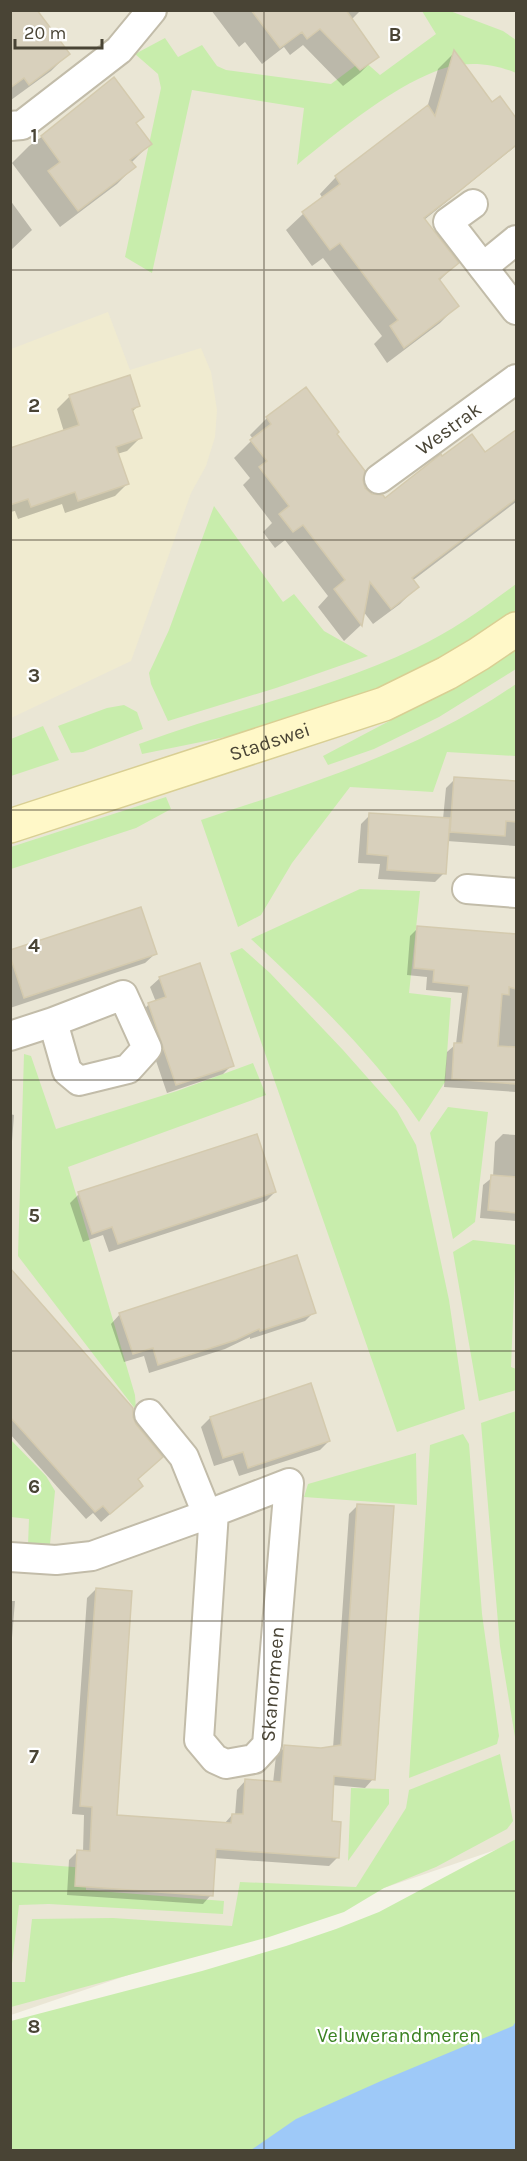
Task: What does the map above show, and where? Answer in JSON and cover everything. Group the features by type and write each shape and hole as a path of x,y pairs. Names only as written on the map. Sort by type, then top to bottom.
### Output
{"street":[{"path":"10,126 22,125 119,50 152,10"},
{"path":"473,204 448,222 516,310"},
{"path":"483,267 516,240"},
{"name":"Westrak","path":"379,479 516,379"},
{"name":"Stadswei","path":"10,826 384,704 447,673 516,629"},
{"path":"467,889 516,893"},
{"path":"10,1036 53,1022"},
{"name":"Skanormeen","path":"149,1414 184,1457 211,1513 199,1740 215,1759 226,1764 254,1759 267,1745 289,1483 211,1513"},
{"path":"10,1557 57,1560 92,1556 211,1513"}],"shaded area":[{"path":"10,11 516,11 516,1843 11,2015"},
{"path":"108,312 130,370 201,348 211,372 217,410 215,437 206,466 191,493 131,661 11,718 11,349"}],"green space":[{"path":"422,11 450,11 503,31 516,40 516,73 500,67 474,64 448,67 429,74 389,95 297,165 304,108 192,90 152,273 125,257 161,88 158,74 135,54 165,38 178,57 202,45 217,66 226,70 331,84 363,60 380,75 436,34"},
{"path":"214,506 283,602 294,594 324,631 368,656 276,688 168,721 151,684 149,673 169,630"},
{"path":"516,584 516,610 478,637 408,677 265,729 142,754 139,744 349,676 416,648 480,610"},
{"path":"516,648 516,669 439,717 374,749 328,765 323,756 467,680"},
{"path":"516,684 516,756 447,752 433,792 350,787 292,863 261,915 238,927 201,820 324,779 403,747 480,707"},
{"path":"124,705 137,712 143,729 83,752 71,753 58,726 107,708"},
{"path":"43,726 59,760 11,776 11,739"},
{"path":"166,797 171,809 136,828 11,869 11,847"},
{"path":"360,889 420,891 409,993 451,998 445,1082 419,1122 382,1072 361,1049 319,1004 251,939"},
{"path":"242,948 270,973 397,1111 416,1145 449,1300 465,1409 397,1432 230,953"},
{"path":"24,1054 31,1056 56,1129 177,1091 253,1063 266,1095 68,1167 135,1395 136,1410 18,1256"},
{"path":"448,1107 488,1112 475,1222 453,1239 430,1133"},
{"path":"473,1240 516,1245 511,1367 516,1369 516,1390 479,1401 453,1252"},
{"path":"516,1411 515,1737 500,1646 481,1423"},
{"path":"463,1434 469,1444 482,1614 499,1736 497,1744 409,1778 430,1445"},
{"path":"10,1439 46,1476 55,1491 50,1544 28,1545 29,1519 11,1517"},
{"path":"416,1453 417,1505 304,1497 308,1484"},
{"path":"500,1754 513,1821 507,1829 436,1867 384,1888 344,1912 269,1937 11,2007 11,1982 25,1982 32,1919 113,1918 232,1926 240,1882 356,1887 406,1808 409,1790"},
{"path":"351,1788 389,1789 389,1804 348,1861"},
{"name":"Veluwerandmeren","path":"516,1839 516,2150 11,2150 11,2021 202,1971 336,1929 379,1912"},
{"path":"10,1862 86,1868 86,1890 224,1901 223,1914 49,1904 19,1905 11,1972"}],"water":[{"path":"516,2021 516,2150 251,2150 296,2119 513,2026"}],"building":[{"path":"10,10 37,10 70,54 29,85 24,78 10,88"},
{"path":"251,10 346,10 379,57 360,70 320,29 307,39 302,32 280,48"},
{"path":"454,50 492,102 500,96 516,118 516,145 424,218 459,263 439,279 459,306 404,348 390,326 398,320 340,243 330,250 302,212 340,184 335,176 428,105 435,116"},
{"path":"114,77 144,117 136,123 152,144 130,160 136,167 78,211 48,171 60,162 41,136"},
{"path":"130,375 140,406 132,409 142,438 116,447 129,484 78,501 75,492 31,507 28,499 10,505 10,448 79,425 69,395"},
{"path":"306,387 365,471 363,480 365,488 372,494 383,495 385,498 441,454 442,456 472,434 485,452 516,430 516,499 412,578 419,587 391,609 370,582 362,626 334,589 345,580 303,525 293,532 279,514 289,506 259,467 267,461 250,440 271,424 266,417"},
{"path":"454,777 516,781 516,822 506,821 505,836 450,832"},
{"path":"369,813 450,818 446,874 387,870 388,856 367,854"},
{"path":"141,907 157,954 24,998 10,950"},
{"path":"417,926 516,934 516,989 509,987 509,995 502,994 498,1046 516,1047 516,1084 452,1079 454,1043 462,1043 469,986 433,982 434,970 414,968"},
{"path":"200,963 234,1066 176,1085 148,1003 166,997 159,977"},
{"path":"257,1134 276,1192 118,1244 112,1227 92,1234 78,1192"},
{"path":"491,1175 516,1177 516,1213 488,1210"},
{"path":"297,1255 316,1313 260,1331 259,1329 236,1340 158,1365 153,1348 133,1354 119,1313"},
{"path":"10,1268 133,1408 136,1424 163,1457 138,1479 143,1486 110,1514 103,1506 95,1512 10,1417"},
{"path":"311,1383 330,1441 248,1468 243,1452 223,1458 210,1417"},
{"path":"357,1504 394,1506 375,1780 334,1776 332,1821 341,1822 339,1858 216,1849 213,1896 75,1886 77,1850 90,1851 92,1807 80,1806 96,1588 132,1591 117,1815 231,1823 232,1814 243,1814 245,1779 281,1782 284,1745 321,1748 341,1745"}]}
